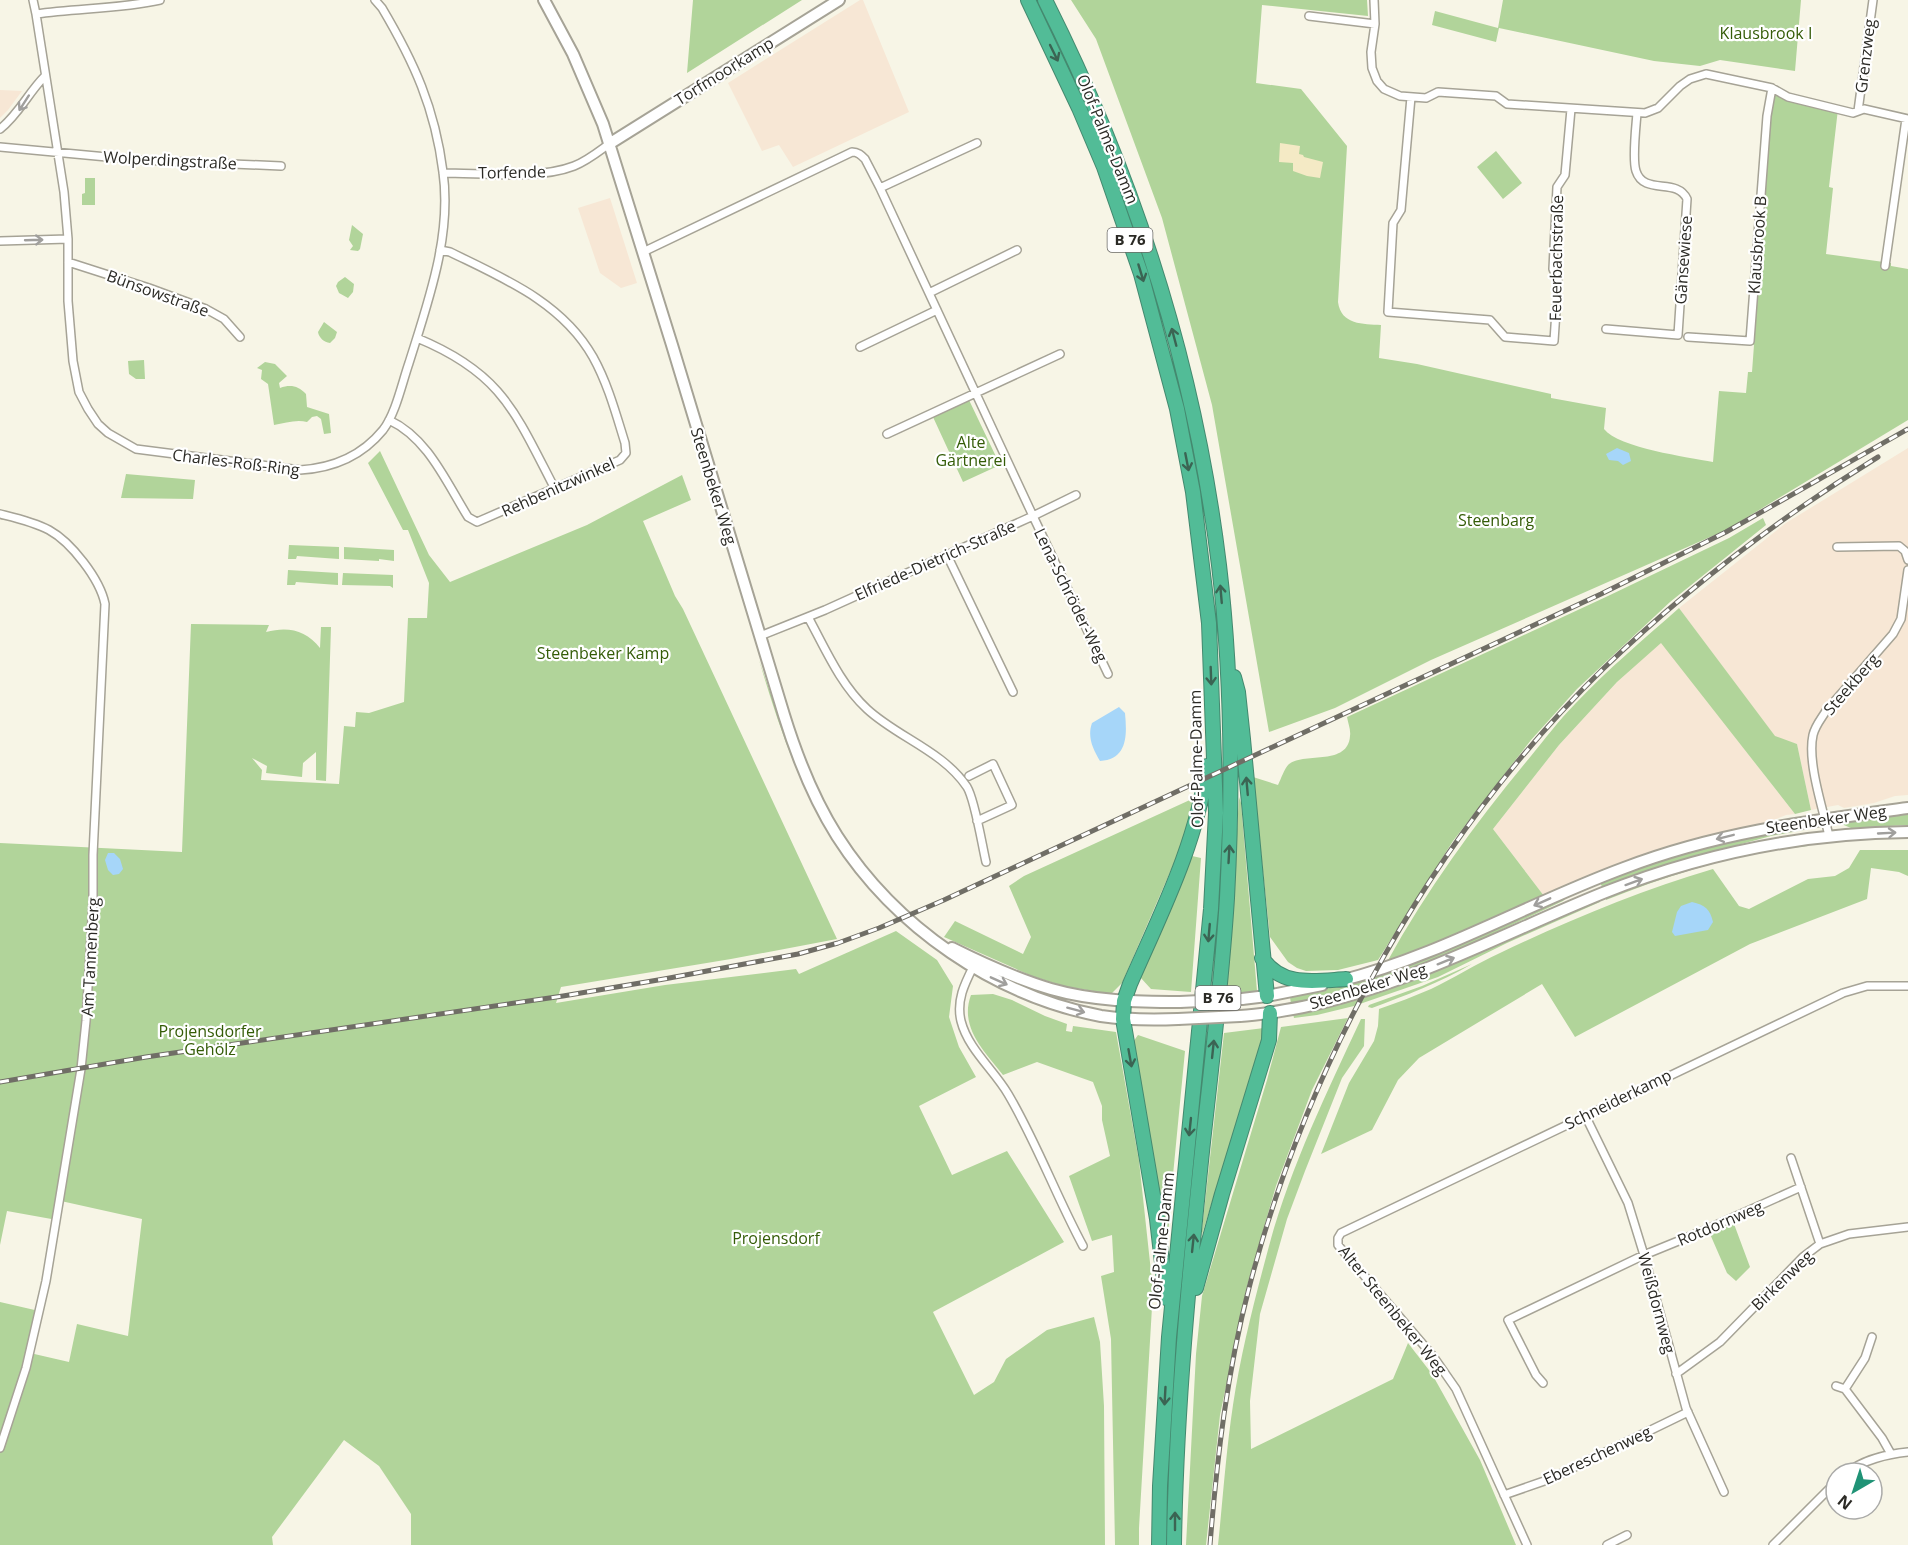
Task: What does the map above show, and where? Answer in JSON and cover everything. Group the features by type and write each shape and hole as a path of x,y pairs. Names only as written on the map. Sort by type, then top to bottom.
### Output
{"highway":[{"name":"Olof-Palme-Damm","path":"1028,0 1104,167 1141,274 1181,430 1202,553 1209,623 1216,813 1211,909 1169,1337 1160,1486 1160,1545"},
{"name":"Olof-Palme-Damm","path":"1045,0 1073,55 1118,162 1159,281 1183,371 1207,486 1219,566 1231,754 1227,902 1183,1343 1174,1545"},
{"path":"1226,652 1238,692 1267,996"},
{"path":"1169,1337 1157,1219 1123,1018 1124,1001 1190,844 1204,792 1213,728"},
{"path":"1262,958 1275,973 1291,980 1305,982 1346,979"},
{"path":"1183,1343 1200,1268 1269,1040 1270,1013"}],"main road":[{"name":"Steenbeker Weg","path":"544,0 577,61 609,144 791,737 808,780 823,812 844,847 877,888 906,917 952,954 1051,989 1089,997 1124,1001 1180,1002 1267,996 1346,979 1426,952 1625,867 1687,846 1751,831 1908,808"},
{"name":"Torfmoorkamp","path":"609,144 839,0"},
{"name":"Steenbeker Weg","path":"975,964 1002,982 1061,1006 1084,1012 1123,1018 1178,1019 1270,1013 1344,997 1402,978 1619,887 1701,860 1752,847 1829,836 1908,832"},
{"path":"1574,888 1580,904"},
{"path":"1267,996 1270,1013"}],"street":[{"name":"Charles-Roß-Ring","path":"33,0 64,192 68,239 68,300 73,361 79,392 98,424 108,434 136,449 300,470 332,466 355,455 379,435 389,420 436,276 443,219 443,173 436,133 425,91 408,53 375,0"},
{"path":"36,14 160,0"},
{"path":"1374,0 1372,68 1384,89 1394,94 1426,98 1438,92 1496,96 1507,104 1645,113 1658,108 1690,79 1700,75 1713,75 1772,88 1788,97 1853,113 1864,109 1907,119 1885,266"},
{"name":"Grenzweg","path":"1858,111 1873,0"},
{"path":"1309,16 1375,24"},
{"path":"0,129 19,111 34,86 45,76"},
{"name":"Klausbrook B","path":"1688,338 1750,341 1767,116 1772,88"},
{"name":"Feuerbachstraße","path":"1410,97 1401,210 1393,223 1388,312 1490,320 1505,337 1554,341 1558,281 1553,269 1557,187 1565,175 1571,109"},
{"name":"Gänsewiese","path":"1606,329 1678,335 1687,199 1681,190 1675,187 1650,185 1635,170 1636,113"},
{"path":"880,188 977,143"},
{"name":"Torfende","path":"443,173 524,174 562,170 583,162 609,144"},
{"name":"Wolperdingstraße","path":"0,147 139,160 281,166"},
{"name":"Elfriede-Dietrich-Straße","path":"643,252 852,152 857,152 865,159 880,188 1033,516 808,617 760,636"},
{"path":"0,241 68,239"},
{"name":"Rehbenitzwinkel","path":"389,420 404,427 420,442 468,517 474,521 481,521 620,460 626,453 612,399 598,366 586,345 569,325 538,298 487,270 450,252 440,250"},
{"path":"929,293 1017,250"},
{"name":"Bünsowstraße","path":"68,262 206,309 224,319 240,337"},
{"path":"860,347 937,310"},
{"path":"417,338 457,357 496,388 518,418 555,489"},
{"path":"887,434 1060,354"},
{"path":"1033,516 1076,495"},
{"name":"Am Tannenberg","path":"0,514 52,531 87,567 97,582 105,604 93,855 93,902 81,1069 46,1281 26,1368 0,1448"},
{"name":"Lena-Schröder-Weg","path":"1033,516 1108,674"},
{"path":"1837,547 1899,546 1905,550 1908,560"},
{"path":"947,555 1013,692"},
{"name":"Steekberg","path":"1829,836 1811,751 1813,735 1826,711 1893,634 1901,619 1908,570"},
{"path":"808,617 839,674 854,695 874,716 942,762 969,790 986,862"},
{"path":"969,776 993,764 1012,805 977,821"},
{"path":"975,964 961,997 960,1016 966,1034 1008,1093 1083,1246"},
{"name":"Schneiderkamp","path":"1338,1239 1341,1233 1843,993 1867,986 1908,986"},
{"name":"Weißdornweg","path":"1585,1115 1628,1203 1688,1412 1724,1492"},
{"path":"1791,1158 1820,1244"},
{"name":"Rotdornweg","path":"1543,1383 1536,1376 1508,1320 1644,1255 1801,1187"},
{"name":"Birkenweg","path":"1676,1374 1720,1342 1787,1273 1820,1244 1849,1234 1908,1227"},
{"name":"Alter Steenbeker Weg","path":"1338,1239 1338,1245 1433,1356 1456,1389 1527,1545"},
{"path":"1845,1389 1865,1358 1872,1337"},
{"path":"1836,1386 1845,1389 1882,1438 1891,1454"},
{"name":"Ebereschenweg","path":"1504,1495 1550,1479 1688,1412"},
{"path":"1872,1461 1891,1454 1908,1452"},
{"path":"1773,1545 1824,1494"},
{"path":"1607,1545 1627,1536"}],"shaded area":[{"path":"863,0 909,112 793,167 779,145 762,151 728,83"},
{"path":"0,90 22,91 0,118"},
{"path":"610,198 637,283 621,288 600,273 578,208"},
{"path":"1908,448 1908,795 1844,808 1838,805 1811,810 1797,744 1775,737 1679,608 1786,523"},
{"path":"1661,642 1795,814 1664,849 1597,873 1544,896 1493,829 1559,745 1617,682"}],"green space":[{"path":"693,0 802,0 687,73"},
{"name":"Steenbarg","path":"1071,0 1367,0 1368,16 1262,5 1256,83 1301,89 1347,146 1338,302 1343,315 1354,322 1381,325 1379,358 1417,364 1551,394 1551,398 1606,408 1604,429 1612,436 1654,451 1713,462 1719,391 1746,393 1748,372 1752,372 1754,345 1751,344 1773,89 1838,109 1829,187 1833,188 1826,254 1891,263 1891,266 1908,269 1908,420 1726,530 1431,660 1335,708 1269,732 1212,405 1162,218 1096,39"},
{"name":"Klausbrook I","path":"1503,0 1801,0 1795,71 1720,60 1700,66 1654,61 1499,28 1496,42 1432,25 1435,11 1498,28"},
{"path":"1496,151 1522,183 1503,199 1477,167"},
{"path":"85,178 95,178 95,205 82,205"},
{"path":"352,225 363,234 358,251 350,250 353,246 349,240"},
{"path":"345,277 354,284 353,292 348,298 339,293 336,286"},
{"path":"324,322 337,332 330,343 322,339 318,332"},
{"path":"144,360 145,379 136,379 129,374 128,361"},
{"path":"265,362 275,364 287,376 279,383 280,388 291,386 300,389 306,394 307,407 329,414 331,433 324,434 321,419 317,416 307,422 295,421 274,425 268,384 261,379 262,370 257,368"},
{"name":"Alte Gärtnerei","path":"969,400 1000,465 963,482 933,417"},
{"path":"380,451 429,555 450,582 587,525 682,475 691,500 643,521 675,596 837,939 561,987 556,1003 665,985 796,969 799,974 896,931 937,960 953,986 949,1017 959,1047 976,1077 919,1106 952,1175 1007,1151 1064,1242 933,1312 974,1395 994,1382 1006,1359 1047,1330 1094,1317 1100,1342 1104,1406 1105,1545 411,1545 411,1514 379,1466 344,1440 272,1537 273,1545 0,1545 0,1302 39,1311 30,1353 69,1362 77,1324 128,1336 142,1219 61,1201 57,1220 7,1211 0,1245 0,843 182,852 191,624 269,625 266,632 282,629 303,633 320,648 321,627 331,627 326,781 316,780 316,752 303,763 302,777 266,773 267,766 252,758 262,770 261,780 339,784 344,726 355,727 356,712 369,713 404,702 408,618 427,618 429,583 408,530 403,530 368,463"},
{"path":"126,474 195,480 193,499 121,498"},
{"path":"1763,518 1766,525 1670,602 1577,689 1531,740 1453,841 1378,960 1338,970 1306,971 1288,962 1270,937 1253,777 1278,785 1289,764 1334,755 1342,751 1348,745 1350,736 1347,717 1608,596 1729,538"},
{"path":"289,545 339,547 339,559 297,556 296,559 288,559"},
{"path":"344,547 394,550 394,561 344,559"},
{"path":"288,570 338,573 338,585 296,582 295,585 287,585"},
{"path":"343,573 393,575 393,588 390,586 342,585"},
{"path":"1679,608 1775,736 1797,744 1811,810 1795,814 1661,643 1617,682 1559,745 1493,829 1544,896 1427,948 1387,962 1419,908 1454,856 1491,805 1552,730 1600,679"},
{"path":"759,660 796,767 773,706"},
{"path":"1239,797 1257,991 1227,994"},
{"path":"1192,799 1195,801 1183,842 1122,983 1111,994 1063,986 1032,976 944,937 955,921 1023,954 1031,937 1009,886 1024,876"},
{"path":"816,809 849,862 878,897 949,956 945,956 906,925 874,894 847,860 824,826"},
{"path":"1908,813 1908,825 1851,828 1839,823"},
{"path":"1806,826 1804,830 1771,836 1682,860 1603,888 1600,883 1637,868 1717,844"},
{"path":"1808,844 1808,846 1731,859 1606,900 1606,898 1643,884 1699,865 1757,851"},
{"path":"1860,850 1908,850 1908,876 1899,872 1871,868 1867,899 1750,944 1575,1037 1542,984 1419,1058 1398,1080 1372,1130 1321,1154 1349,1083 1374,1041 1379,1009 1431,989 1491,957 1578,918 1685,878 1713,869 1739,906 1749,909 1808,879 1835,876 1849,868"},
{"path":"1192,856 1201,858 1191,992 1151,989 1140,977"},
{"path":"1565,899 1563,901 1430,963 1365,986 1291,1004 1290,997 1339,986"},
{"path":"1600,900 1600,902 1507,943 1438,977 1354,1006 1294,1018 1293,1014 1370,995 1412,980"},
{"path":"1472,964 1423,988 1372,1008 1368,1007 1369,1005 1422,986"},
{"path":"993,994 1067,1024 1066,1031 1072,1032 1073,1026 1116,1032 1139,1161 1153,1290 1139,1545 1115,1545 1111,1339 1101,1276 1114,1272 1112,1235 1092,1241 1069,1176 1110,1156 1102,1120 1102,1106 1093,1082 1037,1062 1003,1075 981,1048 968,1018 971,995"},
{"path":"1348,1018 1312,1090 1276,1186 1247,1286 1220,1415 1206,1545 1186,1545 1196,1354 1202,1296 1281,1027"},
{"path":"1361,1019 1365,1019 1364,1046 1342,1078 1305,1171 1287,1219 1260,1314 1250,1401 1251,1449 1393,1379 1408,1343 1432,1374 1480,1460 1516,1545 1218,1545 1228,1440 1236,1385 1269,1246 1298,1159"},
{"path":"1264,1028 1264,1031 1201,1238 1224,1033"},
{"path":"1138,1035 1185,1051 1167,1259 1133,1042"},
{"path":"1734,1224 1750,1267 1736,1281 1727,1273 1710,1234"}],"sand":[{"path":"1280,143 1300,146 1299,154 1323,162 1320,178 1293,171 1293,163 1279,162"}],"water":[{"path":"1617,448 1629,453 1631,461 1623,465 1618,461 1609,460 1606,454"},
{"path":"1119,707 1125,713 1124,744 1116,756 1100,761 1090,738 1092,723"},
{"path":"108,853 114,853 120,859 123,869 119,874 113,875 108,870 105,860"},
{"path":"1692,902 1706,908 1713,922 1708,930 1675,936 1672,932 1677,912 1681,906"}],"railway":[{"path":"0,1082 146,1057 563,996 798,954 838,943 944,900 1601,594 1726,532 1908,429"},
{"path":"1210,1545 1229,1383 1241,1320 1274,1203 1305,1118 1342,1035 1385,955 1432,877 1485,803 1542,734 1603,669 1701,582 1805,504 1878,457"}],"park label":[{"name":"Steenbeker Kamp","path":"603,653"},
{"name":"Projensdorfer Gehölz","path":"210,1040"},
{"name":"Projensdorf","path":"776,1238"}]}
